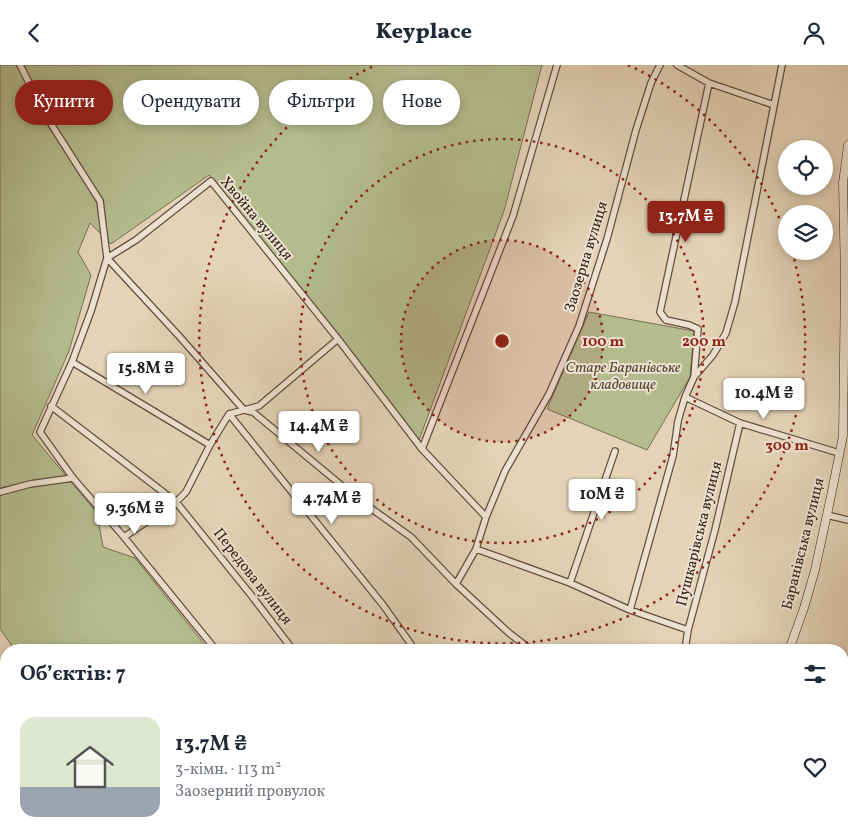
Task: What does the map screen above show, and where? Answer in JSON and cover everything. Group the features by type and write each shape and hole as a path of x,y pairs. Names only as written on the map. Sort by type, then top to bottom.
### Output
{"main road":[{"name":"Баранівська вулиця","path":"791,644 815,570 839,453 846,437 846,232 844,183 848,145"}],"street":[{"path":"20,65 46,116 100,201 107,258 91,311 72,362 40,432 72,478 124,537 211,644"},
{"path":"422,449 513,215 557,65"},
{"name":"Заозерна вулиця","path":"456,584 476,549 486,517 505,471 549,394 580,326 607,239 636,130 651,83 660,65"},
{"path":"677,65 709,83 774,105"},
{"path":"630,610 673,456 678,421 685,397 694,377 713,355 726,333 735,302 782,65"},
{"path":"694,377 698,329 690,325 666,320 660,312 709,83"},
{"name":"Хвойна вулиця","path":"107,258 136,240 211,181 338,339 422,449 486,517"},
{"path":"107,258 244,410 253,412 358,499 411,537 456,584 509,633 524,644"},
{"path":"124,537 176,502 186,492 210,445 229,414 259,406 338,339"},
{"path":"72,362 210,445"},
{"path":"685,397 740,423 839,453"},
{"name":"Передова вулиця","path":"51,406 176,502 288,644"},
{"path":"229,414 383,605 411,644"},
{"name":"Пушкарівська вулиця","path":"686,644 740,423"},
{"path":"570,583 615,451"},
{"path":"0,492 72,478"},
{"path":"827,515 848,520"},
{"path":"476,549 570,583 630,610 688,630"}],"green space":[{"path":"0,65 542,65 504,211 419,440 343,340 209,175 111,244 90,223 78,252 91,275 69,351 32,435 97,513 103,547 135,558 204,644 11,644 0,629"},
{"name":"Старе Баранівське кладовище","path":"589,312 694,331 690,377 647,450 547,409"}]}
